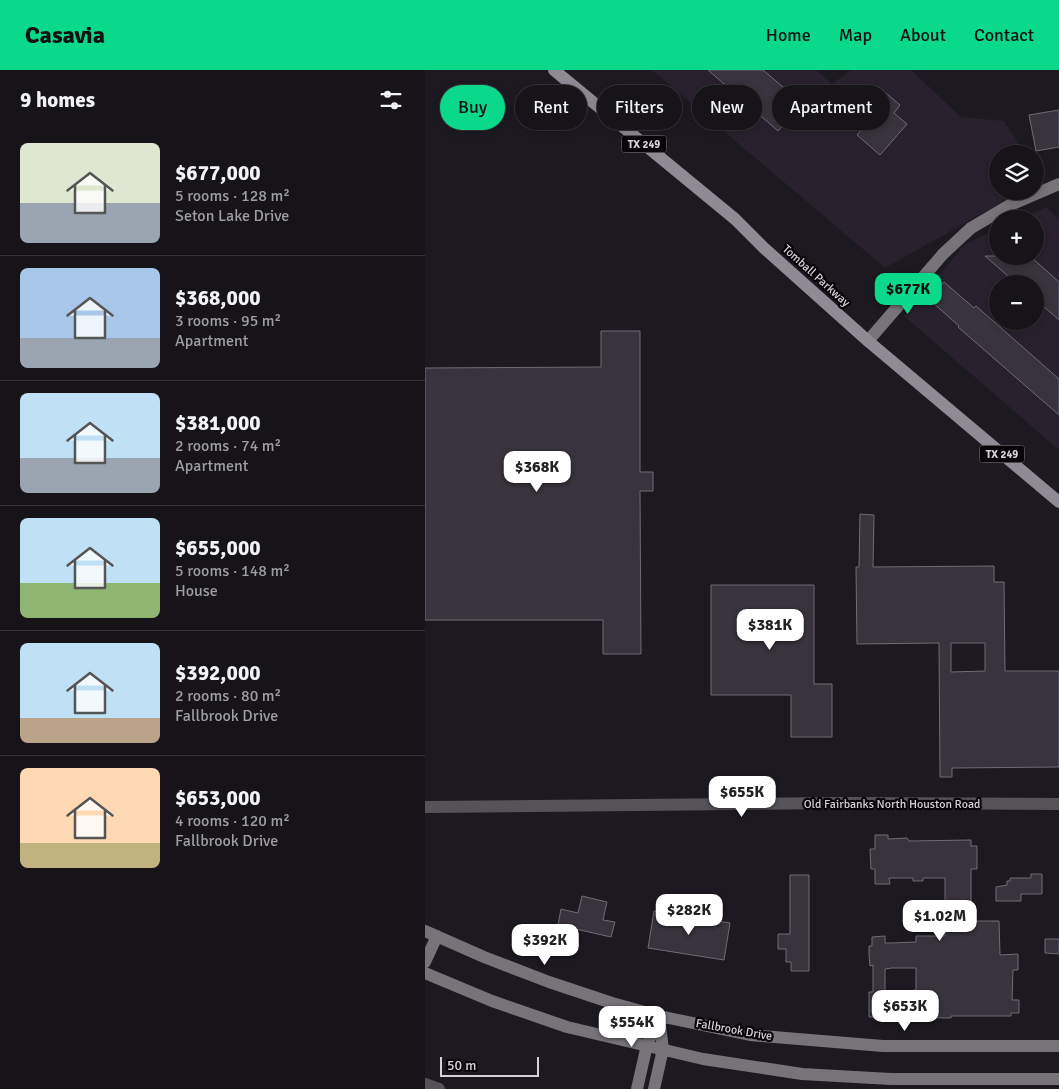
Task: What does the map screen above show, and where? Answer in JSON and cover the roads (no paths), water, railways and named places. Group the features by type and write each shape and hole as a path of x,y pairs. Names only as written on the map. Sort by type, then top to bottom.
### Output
{"main road":[{"name":"Tomball Parkway","path":"554,70 735,219 764,248 868,341 1059,502"},
{"path":"868,341 943,254 971,228 1009,206 1059,184"},
{"path":"425,962 431,934"},
{"name":"Fallbrook Drive","path":"431,934 549,982 659,1016 750,1035 867,1045 1059,1046"},
{"path":"425,973 492,1001 567,1026 703,1059 802,1074 891,1079 1059,1079"},
{"path":"637,1089 647,1045 659,1016"},
{"path":"654,1089 663,1049 659,1016"}],"street":[{"name":"Old Fairbanks North Houston Road","path":"425,807 840,803 1059,804"},
{"path":"425,1084 439,1089"}]}
